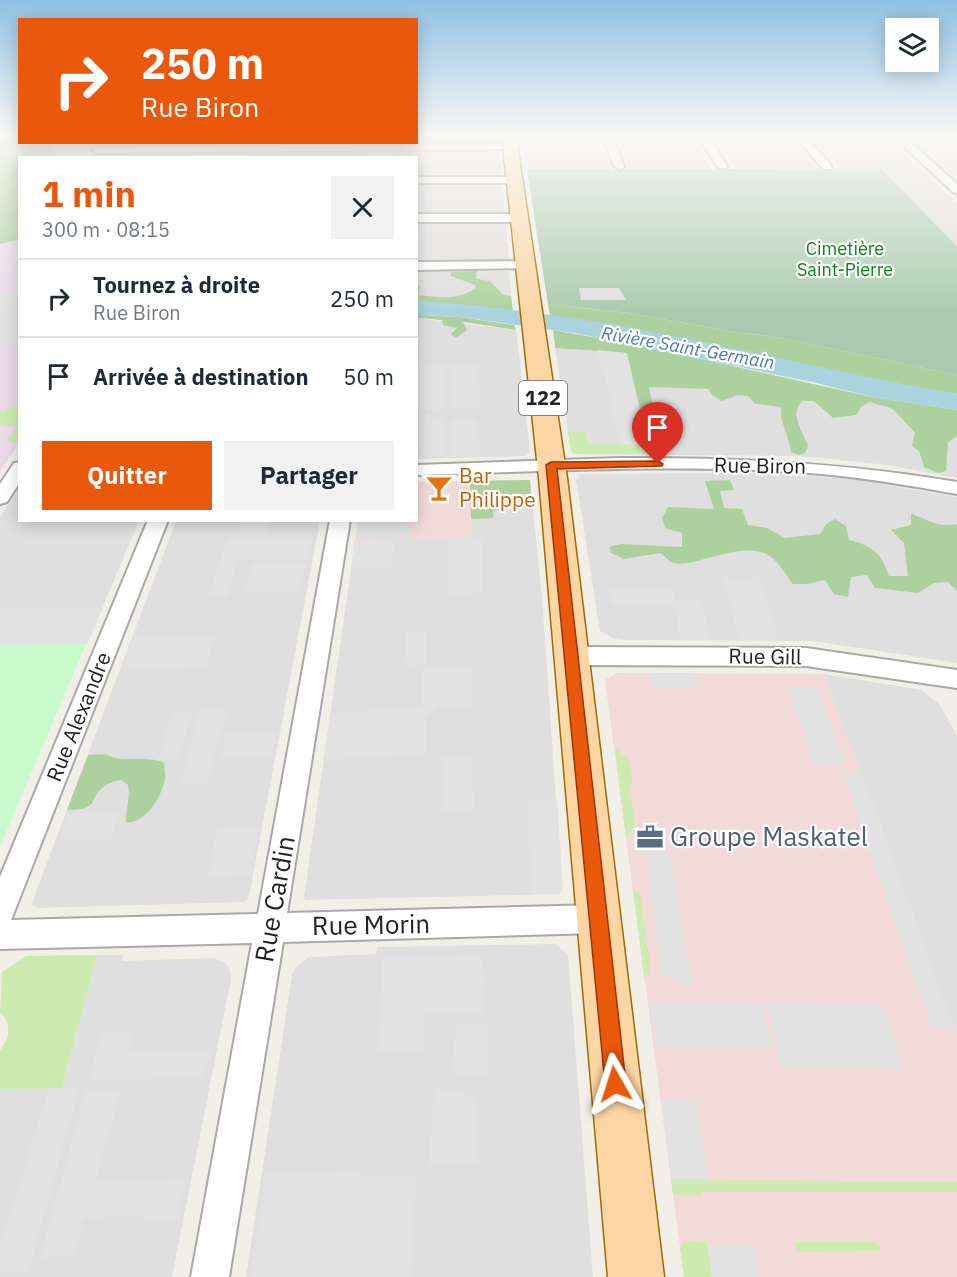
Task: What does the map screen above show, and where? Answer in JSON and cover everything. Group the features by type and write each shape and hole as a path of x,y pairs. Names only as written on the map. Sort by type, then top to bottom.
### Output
{"main road":[{"name":"122","path":"516,197 551,465 636,1277"}],"street":[{"path":"418,218 519,218"},
{"path":"418,266 524,265"},
{"name":"Rue Biron","path":"418,470 551,465 809,466 859,471 957,488"},
{"path":"0,498 18,470"},
{"name":"Rue Alexandre","path":"0,912 157,522"},
{"name":"Rue Cardin","path":"210,1277 339,522"},
{"name":"Rue Gill","path":"572,656 813,657 957,679"},
{"name":"Rue Morin","path":"0,935 598,919"}],"shaded area":[{"path":"418,197 503,197 505,210 501,212 418,213"},
{"path":"909,197 950,197 957,203 957,246"},
{"path":"418,224 506,224 509,259 418,260"},
{"path":"18,240 18,445 0,472 0,244"},
{"path":"509,271 513,312 418,301 418,272"},
{"path":"579,288 619,288 626,300 581,300"},
{"path":"18,290 18,341 0,343 0,293"},
{"path":"418,318 516,330 530,451 526,456 418,459"},
{"path":"555,348 627,353 634,386 839,394 893,409 957,419 957,478 888,465 800,456 574,454 571,450"},
{"path":"597,350 627,353 648,445 620,444 616,423 613,423 608,405 612,404"},
{"path":"420,363 447,364 445,409 420,410"},
{"path":"449,365 478,365 480,409 450,409"},
{"path":"425,414 430,414 431,418 445,418 445,455 422,458"},
{"path":"477,418 480,457 450,457 451,419"},
{"path":"773,473 852,479 957,497 957,663 813,641 623,640 614,639 600,631 576,480 580,476 578,474"},
{"path":"530,480 543,609 562,891 558,894 305,900 355,541 471,538 470,481"},
{"path":"470,481 471,538 355,541 358,522 418,522 418,482"},
{"path":"18,490 18,522 139,522 87,644 0,645 0,517"},
{"path":"176,522 320,522 247,900 38,908 32,905"},
{"path":"242,522 270,522 267,532 313,532 309,560 237,560 228,596 209,596 227,539 176,539 178,533 239,532"},
{"path":"359,522 412,522 410,538 357,540"},
{"path":"447,538 483,538 482,593 449,594"},
{"path":"354,542 394,542 392,569 351,569"},
{"path":"306,562 300,591 246,592 252,563"},
{"path":"759,575 776,624 777,640 740,640 721,576 742,583"},
{"path":"609,590 674,590 675,599 701,600 710,639 680,640 675,605 611,605"},
{"path":"0,608 103,608 87,644 0,645"},
{"path":"427,631 426,666 404,666 407,632"},
{"path":"134,637 214,637 206,668 121,670"},
{"path":"472,666 473,706 438,707 426,717 426,755 323,760 331,713 414,708 421,705 422,668"},
{"path":"616,673 823,674 957,1037 957,1277 684,1277 605,680"},
{"path":"649,673 693,673 697,688 651,688"},
{"path":"823,674 922,690 940,705 957,736 957,1037 875,810"},
{"path":"788,688 817,688 841,755 842,766 814,766"},
{"path":"199,709 227,709 208,783 180,784"},
{"path":"172,713 192,713 179,759 159,760"},
{"path":"275,733 272,757 220,757 226,734"},
{"path":"471,756 474,809 443,811 443,757"},
{"path":"843,774 862,775 954,1028 932,1028"},
{"path":"557,799 563,888 558,894 531,894 527,801"},
{"path":"119,813 110,840 60,839 69,814"},
{"path":"259,826 251,875 208,878 218,827"},
{"path":"647,848 669,850 692,986 687,986 662,974 647,868"},
{"path":"555,944 568,954 593,1277 246,1277 292,975 296,967 309,957 376,954 377,947"},
{"path":"97,955 123,955 122,961 214,958 226,964 230,970 231,979 172,1277 0,1277 0,1089 62,1088"},
{"path":"481,955 485,975 483,1013 424,1013 423,1051 378,1050 383,957"},
{"path":"650,1003 762,1004 772,1047 657,1047"},
{"path":"766,1004 883,1005 903,1069 782,1067"},
{"path":"456,1023 489,1025 489,1075 452,1073"},
{"path":"101,1033 131,1033 131,1036 134,1036 131,1051 215,1050 201,1077 88,1081"},
{"path":"80,1087 28,1272 0,1271 0,1245 49,1089"},
{"path":"86,1089 121,1090 96,1181 186,1179 177,1221 145,1222 146,1216 84,1218 74,1255 40,1258"},
{"path":"434,1089 464,1090 464,1096 477,1097 479,1164 429,1164"},
{"path":"661,1100 696,1101 708,1179 671,1179"},
{"path":"357,1171 365,1176 416,1176 412,1277 251,1277 266,1173"},
{"path":"753,1245 759,1277 712,1277 707,1246"}],"green space":[{"path":"0,197 18,197 18,240 0,244"},
{"name":"Cimetière Saint-Pierre","path":"531,197 909,197 957,246 957,375 771,336 739,333 629,313 548,304"},
{"path":"477,271 476,279 490,281 503,295 511,296 513,312 418,301 418,295 448,297 462,295 476,288 475,285 451,276 451,272"},
{"path":"548,304 629,313 739,333 771,336 957,375 957,394 652,332 550,316"},
{"path":"418,315 460,317 514,325 516,330 463,322 467,330 456,338 451,334 457,328 443,325 442,320 420,318 418,320"},
{"path":"553,330 642,346 872,397 957,410 957,436 948,442 946,471 938,473 924,467 919,451 912,446 915,433 893,409 869,402 861,407 856,415 833,418 814,401 802,401 798,406 797,417 808,446 805,453 799,455 791,452 781,407 755,404 748,396 738,395 722,401 712,395 709,389 649,387 660,445 648,445 626,353 555,348"},
{"path":"8,408 18,408 18,444 6,441 17,426 0,426 0,412"},
{"path":"568,432 586,432 589,444 660,445 662,454 574,454 571,450"},
{"path":"530,480 531,494 500,495 500,510 494,510 493,518 471,519 470,481"},
{"path":"730,480 734,490 720,491 724,508 742,509 748,525 767,528 785,538 820,534 826,524 835,519 846,526 849,540 870,548 879,556 889,576 908,576 904,543 891,530 911,525 911,513 939,524 957,524 957,591 948,582 934,583 918,593 875,588 867,575 851,577 848,597 834,594 825,580 793,584 780,566 764,553 739,551 679,564 670,561 661,553 624,559 611,553 609,547 621,544 682,547 682,533 665,528 662,518 668,507 714,509 705,481"},
{"path":"86,644 0,847 0,645"},
{"path":"615,750 620,750 621,755 629,759 633,785 629,785 635,827 628,833 630,835 626,836"},
{"path":"106,754 120,759 149,759 164,763 165,776 161,792 152,807 140,819 126,822 129,790 128,785 121,780 103,788 92,804 83,809 67,810 88,755"},
{"path":"633,888 641,897 650,967 649,974 644,977"},
{"path":"97,955 62,1088 0,1089 0,1050 6,1041 8,1031 7,1021 0,1013 2,972 26,956"},
{"path":"671,1179 957,1182 957,1192 702,1192 702,1196 673,1195"},
{"path":"686,1241 707,1242 712,1277 684,1277 680,1249"},
{"path":"876,1242 881,1248 879,1251 800,1252 795,1247 795,1243"}],"water":[{"name":"Rivière Saint-Germain","path":"418,301 502,308 676,336 957,394 957,410 872,397 812,382 574,333 460,317 418,315"}],"place":[{"name":"Bar Philippe","path":"439,488"},
{"name":"Groupe Maskatel","path":"650,837"}],"route":[{"path":"615,1084 551,465 658,464"}]}
